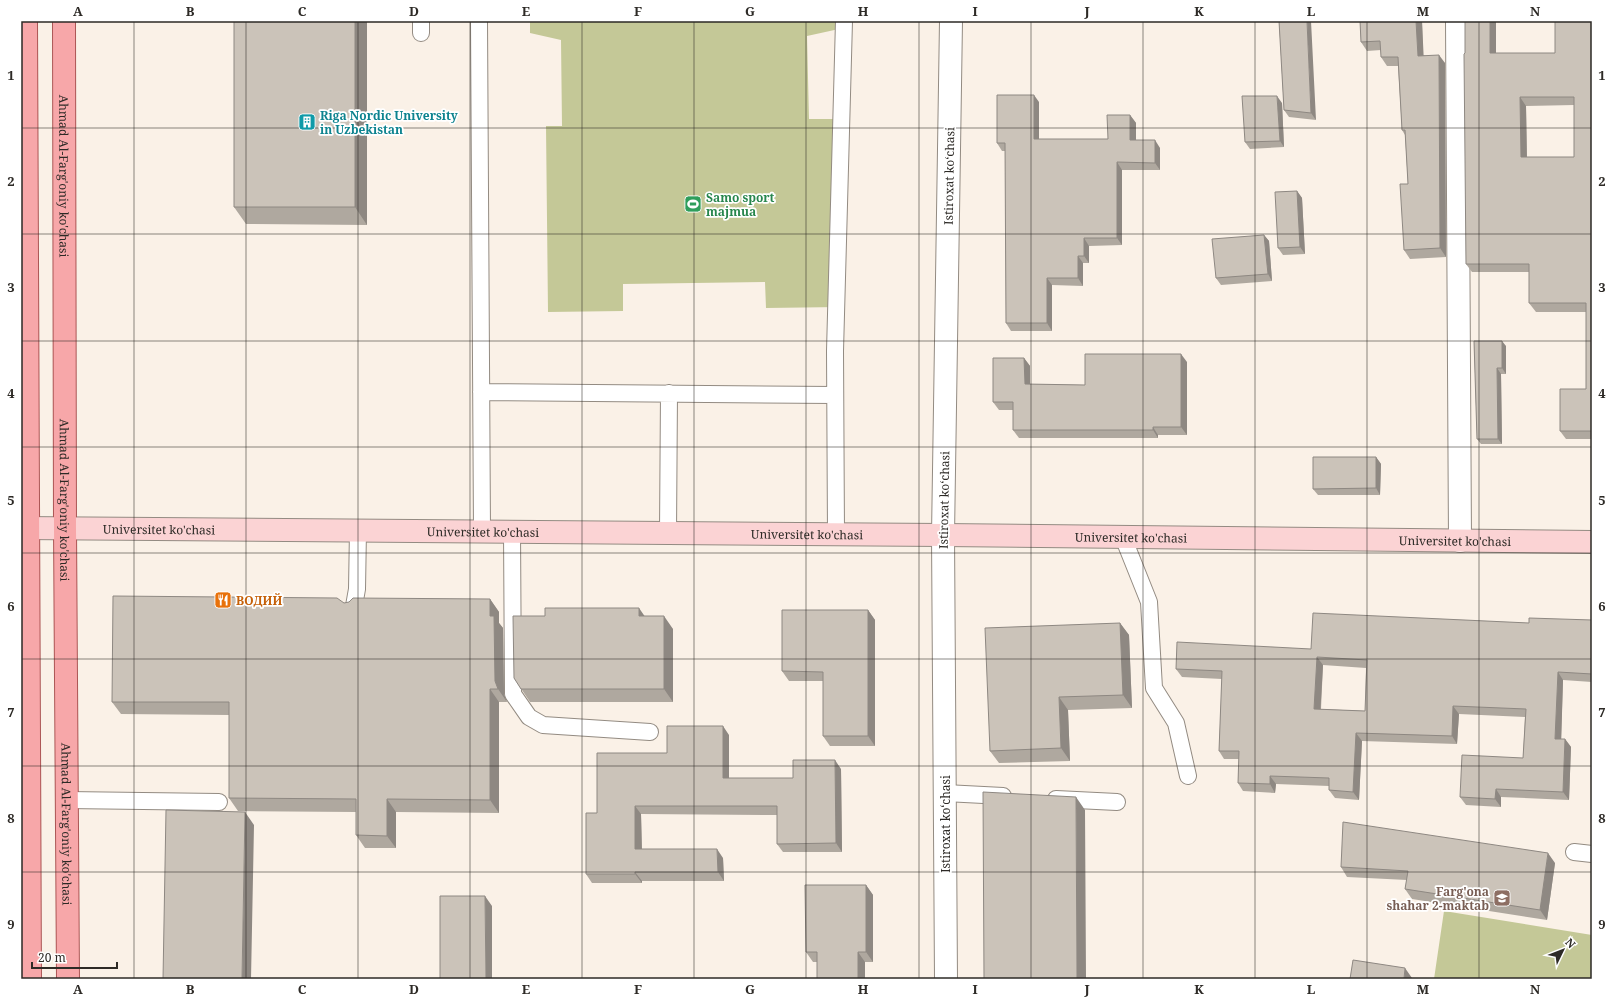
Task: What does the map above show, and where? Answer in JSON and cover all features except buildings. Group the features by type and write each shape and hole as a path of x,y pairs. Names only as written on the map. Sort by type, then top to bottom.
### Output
{"main road":[{"name":"Ahmad Al-Farg'oniy ko'chasi","path":"64,21 68,979"},
{"path":"24,23 24,528 30,979"},
{"name":"Universitet ko'chasi","path":"24,528 512,531 1592,542"}],"street":[{"name":"Istiroxat koʻchasi","path":"946,979 943,535 951,21"},
{"path":"1457,21 1460,541"}],"lane":[{"path":"479,21 482,532"},
{"path":"836,534 835,351 844,21"},
{"path":"481,392 835,395"},
{"path":"668,533 669,393"},
{"path":"354,606 358,530"},
{"path":"512,531 513,694 529,716 543,725 650,732"},
{"path":"1123,537 1149,602 1154,688 1176,722 1188,776"},
{"path":"945,793 1015,797"},
{"path":"1039,798 1117,802"},
{"path":"67,800 219,802"},
{"path":"1574,852 1592,854"}],"green space":[{"name":"Samo sport majmua","path":"530,21 839,21 839,29 807,36 809,119 838,119 840,307 766,308 765,282 623,284 623,311 548,312 546,126 562,126 561,40 530,33"},
{"path":"1444,911 1592,935 1591,979 1434,979"}],"place":[{"name":"Riga Nordic University in Uzbekistan","path":"307,122"},
{"name":"Samo sport majmua","path":"693,204"},
{"name":"ВОДИЙ","path":"223,600"},
{"name":"Farg'ona shahar 2-maktab","path":"1502,898"}]}
